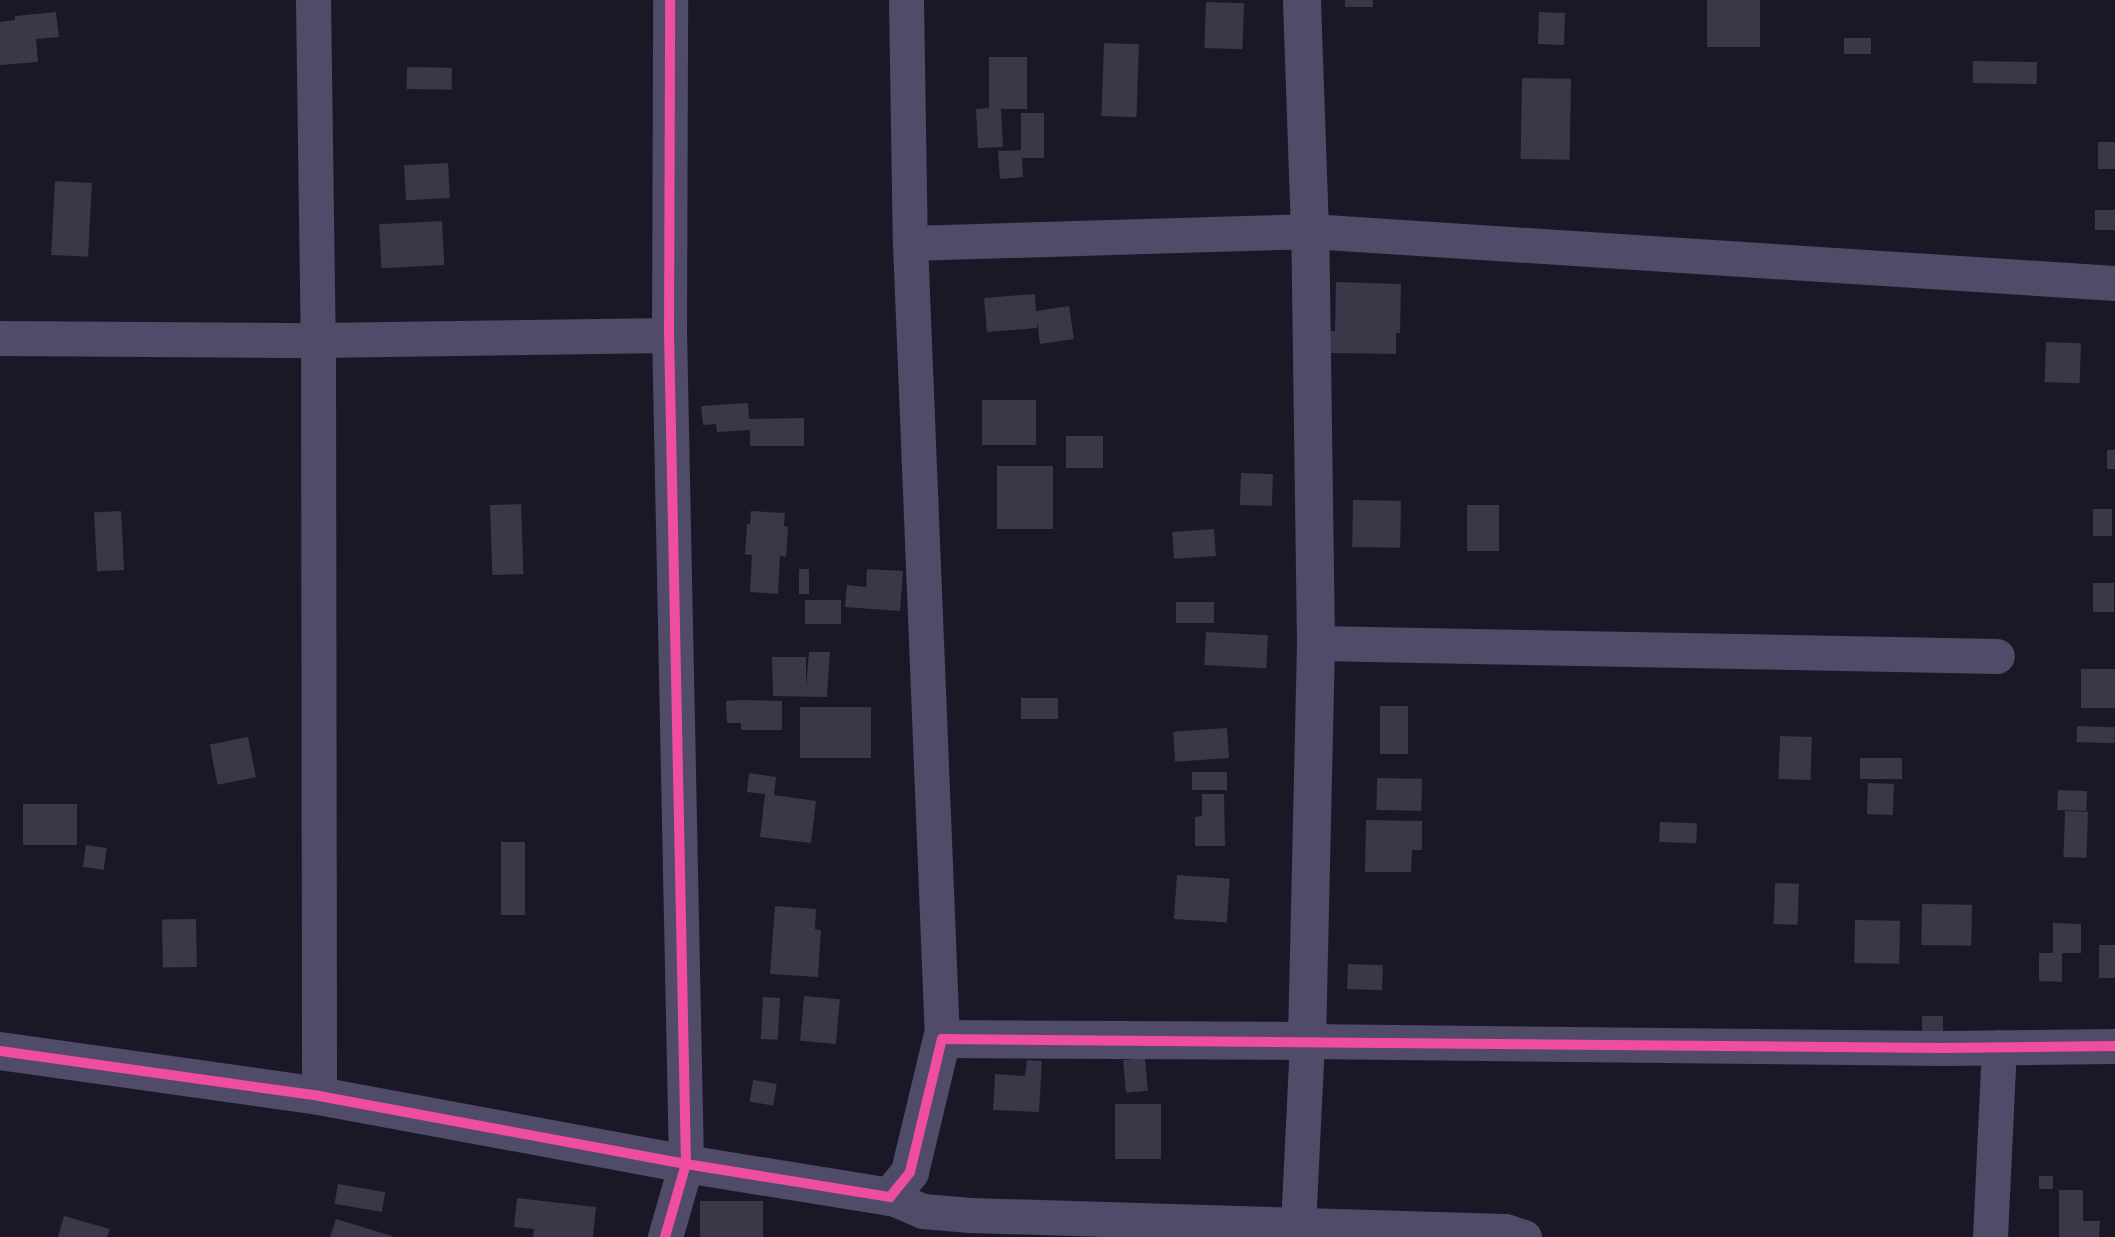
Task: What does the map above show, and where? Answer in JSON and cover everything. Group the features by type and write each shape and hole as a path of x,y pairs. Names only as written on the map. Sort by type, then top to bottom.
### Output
{"street":[{"path":"313,0 318,340 318,1096"},
{"path":"665,1237 686,1164 669,335 670,0"},
{"path":"890,1197 910,1172 942,1039 910,243 906,0"},
{"path":"1298,1226 1307,1041 1315,643 1310,231 1303,0"},
{"path":"910,243 1310,231 2115,283"},
{"path":"0,338 318,340 669,335"},
{"path":"1315,643 1997,656"},
{"path":"942,1039 2115,1046"},
{"path":"1990,1237 1999,1047"},
{"path":"0,1051 318,1096 686,1164 890,1197 923,1211 970,1215 1505,1231 1524,1237"}],"building":[{"path":"1345,0 1373,0 1373,7 1345,7"},
{"path":"1707,0 1760,0 1760,47 1707,47"},
{"path":"1206,2 1244,3 1242,49 1204,48"},
{"path":"56,12 59,37 36,39 38,62 0,65 0,22 15,20 15,16"},
{"path":"1539,12 1565,13 1564,45 1538,44"},
{"path":"1844,38 1871,38 1871,54 1844,54"},
{"path":"1104,43 1139,44 1136,117 1101,116"},
{"path":"989,57 1027,57 1027,109 1001,109 1003,147 978,148 976,109 989,108"},
{"path":"1973,61 2037,62 2037,84 1973,83"},
{"path":"407,67 452,68 452,90 407,89"},
{"path":"1522,78 1571,79 1570,160 1521,159"},
{"path":"1021,113 1044,113 1044,158 1022,158 1023,177 1000,179 998,151 1021,150"},
{"path":"2098,142 2115,142 2115,169 2098,169"},
{"path":"448,163 450,198 406,200 404,165"},
{"path":"55,181 92,183 88,257 51,255"},
{"path":"2095,210 2115,210 2115,230 2095,230"},
{"path":"442,221 444,265 381,268 379,224"},
{"path":"1336,282 1401,284 1400,333 1396,333 1396,354 1329,353 1329,331 1335,331"},
{"path":"1035,294 1036,311 1069,306 1074,339 1040,344 1037,320 1037,328 987,332 984,298"},
{"path":"2046,342 2081,343 2080,383 2045,382"},
{"path":"982,400 1036,400 1036,445 982,445"},
{"path":"748,403 749,419 804,418 804,446 750,446 750,430 717,432 716,424 703,425 701,406"},
{"path":"1066,436 1103,436 1103,468 1066,468"},
{"path":"2107,450 2115,450 2115,469 2107,469"},
{"path":"997,466 1053,466 1053,529 997,529"},
{"path":"1241,473 1273,474 1272,506 1240,505"},
{"path":"1353,500 1401,501 1400,548 1352,547"},
{"path":"521,504 523,574 492,575 490,505"},
{"path":"1467,505 1499,505 1499,551 1467,551"},
{"path":"2093,509 2112,509 2112,536 2093,536"},
{"path":"121,511 124,570 97,571 94,512"},
{"path":"751,511 785,513 784,526 788,527 786,557 780,556 778,594 750,592 752,555 745,554 747,524 750,524"},
{"path":"1214,529 1216,556 1174,559 1172,532"},
{"path":"799,569 809,569 809,594 799,594"},
{"path":"867,569 903,571 900,611 845,607 847,585 866,587"},
{"path":"2093,583 2114,583 2114,612 2093,612"},
{"path":"805,600 841,600 841,624 805,624"},
{"path":"1176,602 1214,602 1214,623 1176,623"},
{"path":"1206,632 1268,635 1266,668 1204,665"},
{"path":"809,652 830,652 827,697 773,696 772,657 806,657 806,688"},
{"path":"2081,669 2115,669 2115,708 2081,708"},
{"path":"1021,698 1058,698 1058,719 1021,719"},
{"path":"726,701 782,701 782,730 741,730 741,723 727,723"},
{"path":"1380,706 1408,706 1408,754 1380,754"},
{"path":"800,707 871,707 871,758 800,758"},
{"path":"2077,726 2115,727 2114,743 2076,742"},
{"path":"1227,728 1229,758 1175,762 1173,732"},
{"path":"1780,736 1812,737 1810,780 1778,779"},
{"path":"248,737 256,777 218,785 210,744"},
{"path":"1860,758 1902,758 1902,779 1860,779"},
{"path":"1192,772 1227,772 1227,790 1192,790"},
{"path":"749,773 776,777 774,795 816,801 811,843 760,837 765,794 747,792"},
{"path":"1377,778 1422,779 1421,811 1376,810"},
{"path":"1868,783 1894,784 1893,815 1867,814"},
{"path":"2058,790 2087,791 2086,811 2057,810"},
{"path":"1202,794 1224,794 1225,846 1195,846 1195,817 1202,816"},
{"path":"23,804 77,804 77,845 23,845"},
{"path":"2065,811 2088,812 2086,858 2063,857"},
{"path":"1366,820 1422,821 1422,850 1412,850 1411,872 1365,872"},
{"path":"1660,822 1697,823 1696,843 1659,842"},
{"path":"501,842 525,842 525,915 501,915"},
{"path":"86,845 107,848 104,870 83,867"},
{"path":"1177,875 1230,879 1227,923 1174,919"},
{"path":"1775,883 1799,884 1798,925 1774,924"},
{"path":"1922,904 1972,905 1971,946 1921,945"},
{"path":"775,906 816,909 815,929 821,930 818,977 770,974"},
{"path":"196,919 197,967 163,968 162,920"},
{"path":"1855,920 1900,921 1899,964 1854,963"},
{"path":"2053,923 2081,924 2081,953 2062,953 2062,982 2039,981 2039,953 2053,953"},
{"path":"2099,945 2115,945 2115,978 2099,978"},
{"path":"1348,964 1383,965 1382,990 1347,989"},
{"path":"804,996 840,999 836,1044 800,1041"},
{"path":"763,997 780,998 778,1040 761,1039"},
{"path":"1922,1016 1943,1016 1943,1034 1922,1034"},
{"path":"1145,1058 1148,1091 1126,1093 1123,1060"},
{"path":"1027,1060 1042,1061 1039,1112 993,1110 995,1074 1025,1076"},
{"path":"753,1080 777,1084 773,1105 750,1102"},
{"path":"1115,1104 1161,1104 1161,1159 1115,1159"},
{"path":"2039,1176 2053,1176 2053,1189 2039,1189"},
{"path":"338,1184 385,1192 382,1212 335,1204"},
{"path":"2059,1190 2083,1190 2083,1221 2100,1221 2099,1237 2059,1237"},
{"path":"517,1198 596,1207 593,1237 533,1237 534,1229 514,1227"},
{"path":"700,1201 763,1201 763,1237 700,1237"},
{"path":"64,1216 110,1229 107,1237 58,1237"},
{"path":"336,1219 392,1236 392,1237 330,1237"}],"cycle path":[{"path":"665,1237 686,1164 669,335 670,0"},
{"path":"0,1051 319,1096 686,1164 890,1197 910,1172 942,1039 1943,1048 2115,1046"}]}
